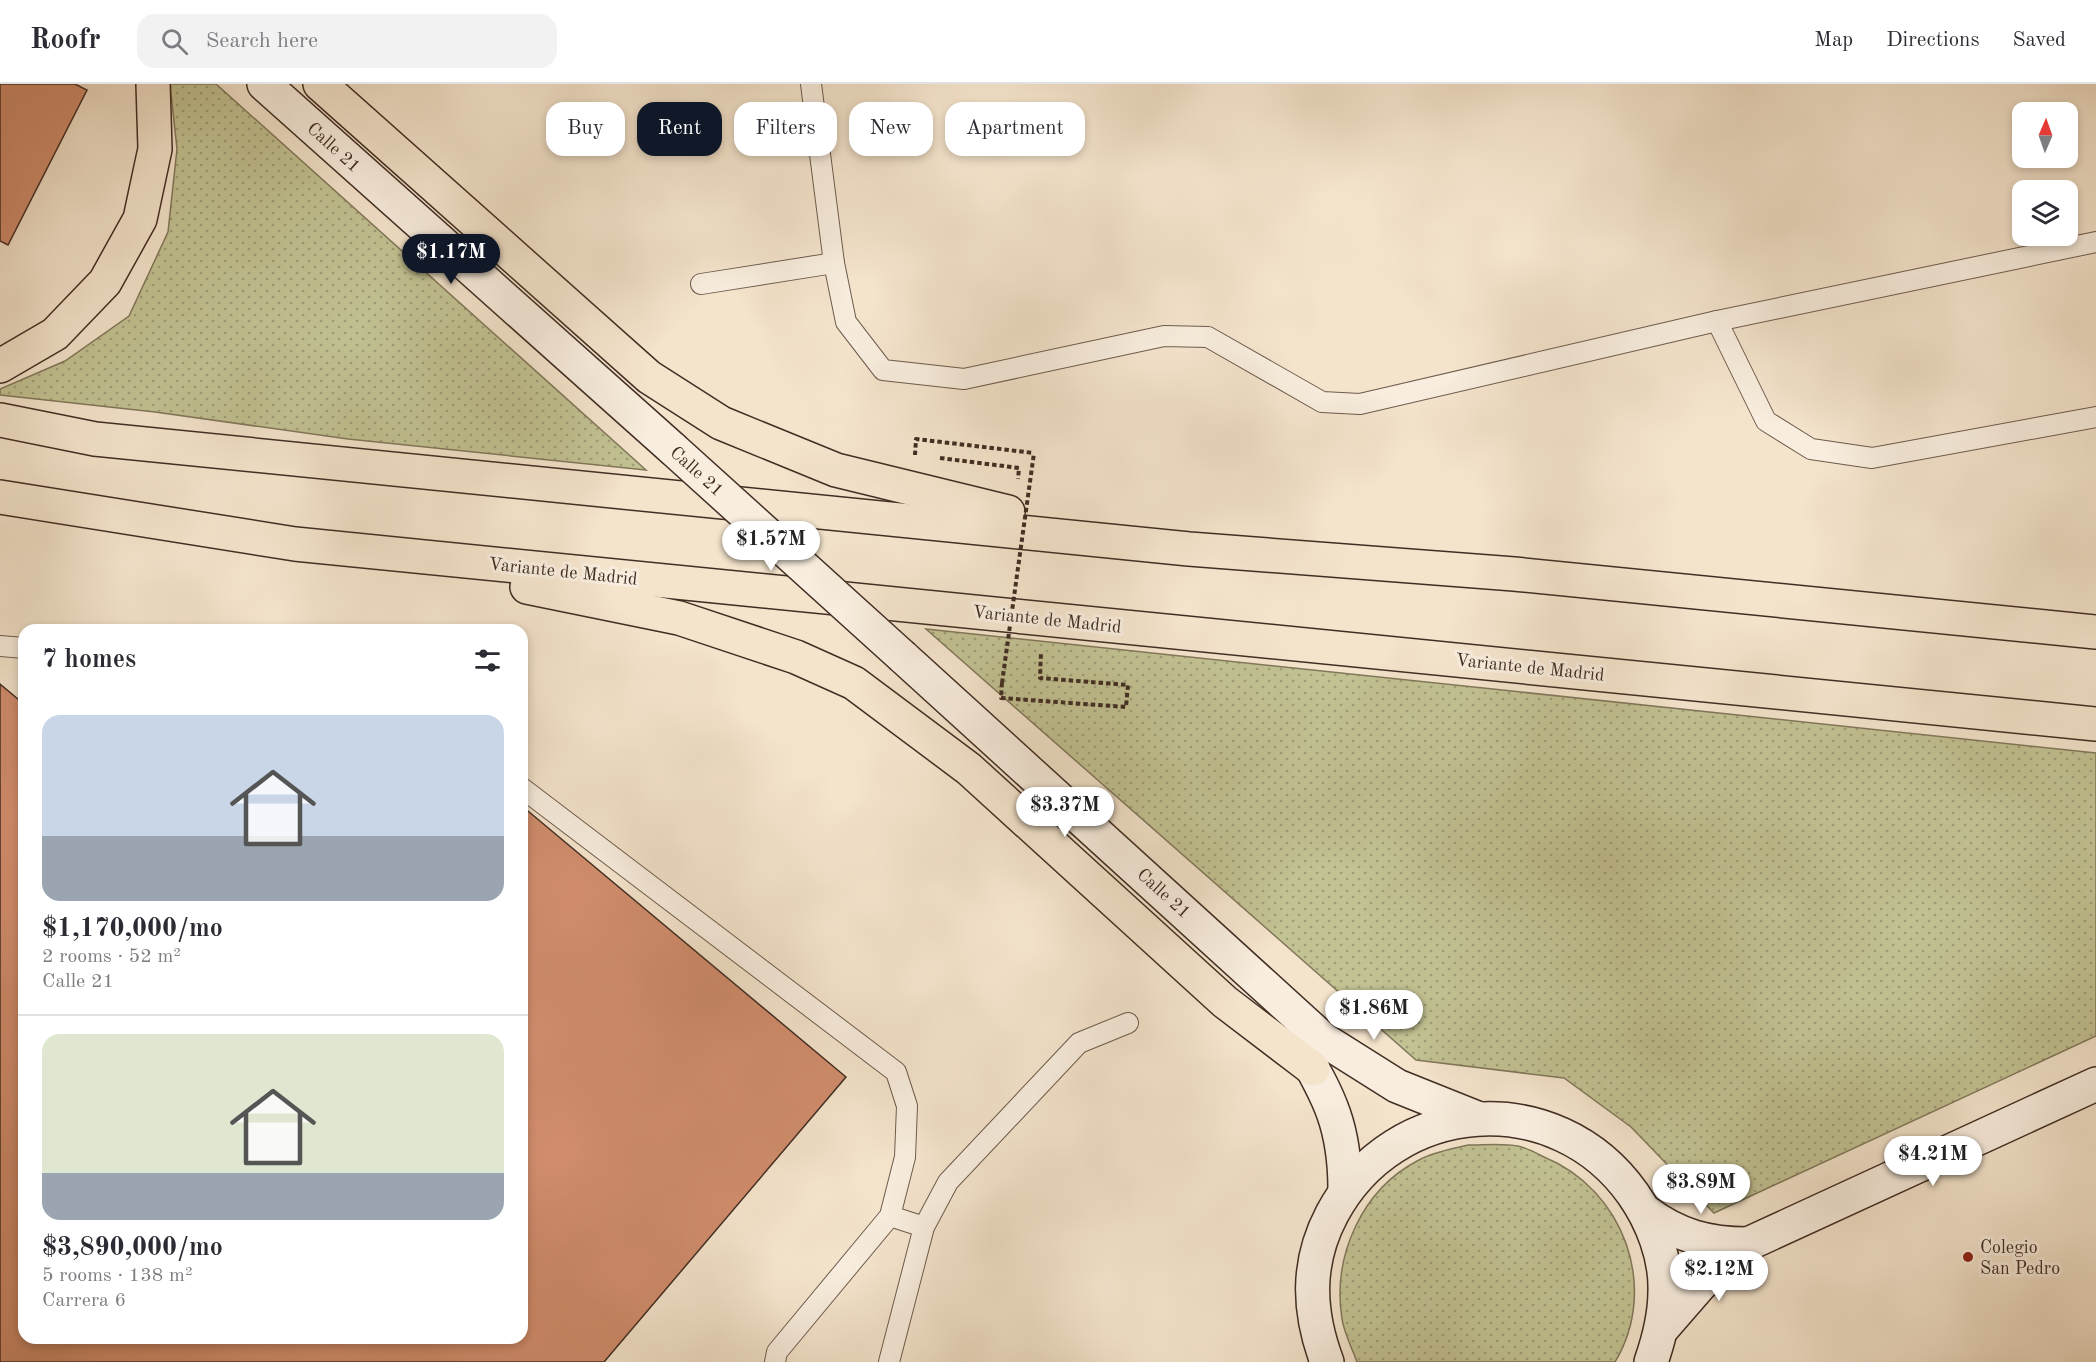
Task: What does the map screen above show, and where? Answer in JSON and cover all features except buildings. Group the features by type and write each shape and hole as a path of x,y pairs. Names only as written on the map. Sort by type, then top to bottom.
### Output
{"main road":[{"path":"0,366 55,334 105,282 140,219 155,149 153,84"},
{"path":"320,84 649,376 721,423 836,470 1014,513 1189,549"},
{"path":"0,420 95,439 1189,549 1514,574 2096,632"},
{"name":"Variante de Madrid","path":"0,497 295,544 2096,724"},
{"path":"295,544 601,600 678,618 796,657 854,683 969,769 1225,1002 1313,1070"}],"street":[{"name":"Calle 21","path":"264,84 673,449 1324,1040 1397,1086 1478,1118"},
{"name":"Calle 21","path":"1261,981 1313,1070 1339,1123 1345,1156 1345,1190"},
{"path":"1661,1330 1701,1284 1748,1244 2096,1084"},
{"path":"1327,1362 1315,1331 1311,1282 1322,1233 1345,1190 1382,1153 1427,1128 1478,1118 1518,1120 1557,1132 1593,1151 1622,1179 1646,1212 1660,1250 1666,1290 1661,1330 1650,1362"},
{"path":"1646,1212 1668,1228 1694,1239 1720,1244 1748,1244"}],"lane":[{"path":"812,84 834,263 846,322 883,370 964,379 1164,336 1208,337 1322,402 1360,404 1717,321 2096,243"},
{"path":"701,284 834,263"},
{"path":"1717,321 1766,421 1811,449 1872,458 2096,417"},
{"path":"0,646 18,648"},
{"path":"528,793 896,1072 907,1106 905,1157 890,1216 777,1352 775,1362"},
{"path":"889,1362 924,1227 948,1182 1079,1043 1128,1023"},
{"path":"890,1216 924,1227"}],"path":[{"path":"926,456 914,455 916,439 1034,453 1000,698 1126,707 1128,685 1040,678 1044,619"},
{"path":"937,458 1019,468 1014,513"}],"green space":[{"path":"170,84 216,84 646,470 348,439 155,412 0,395 0,389 65,361 129,316 168,232 177,149"},
{"path":"926,629 2096,753 2096,1036 1714,1213 1631,1127 1564,1078 1416,1060"},
{"path":"1468,1145 1512,1145 1535,1152 1572,1172 1595,1192 1613,1216 1626,1243 1633,1273 1634,1303 1628,1333 1615,1362 1357,1362 1343,1324 1340,1295 1347,1249 1355,1227 1367,1206 1399,1173 1430,1155"}],"place":[{"name":"Colegio San Pedro","path":"1968,1257"}]}
